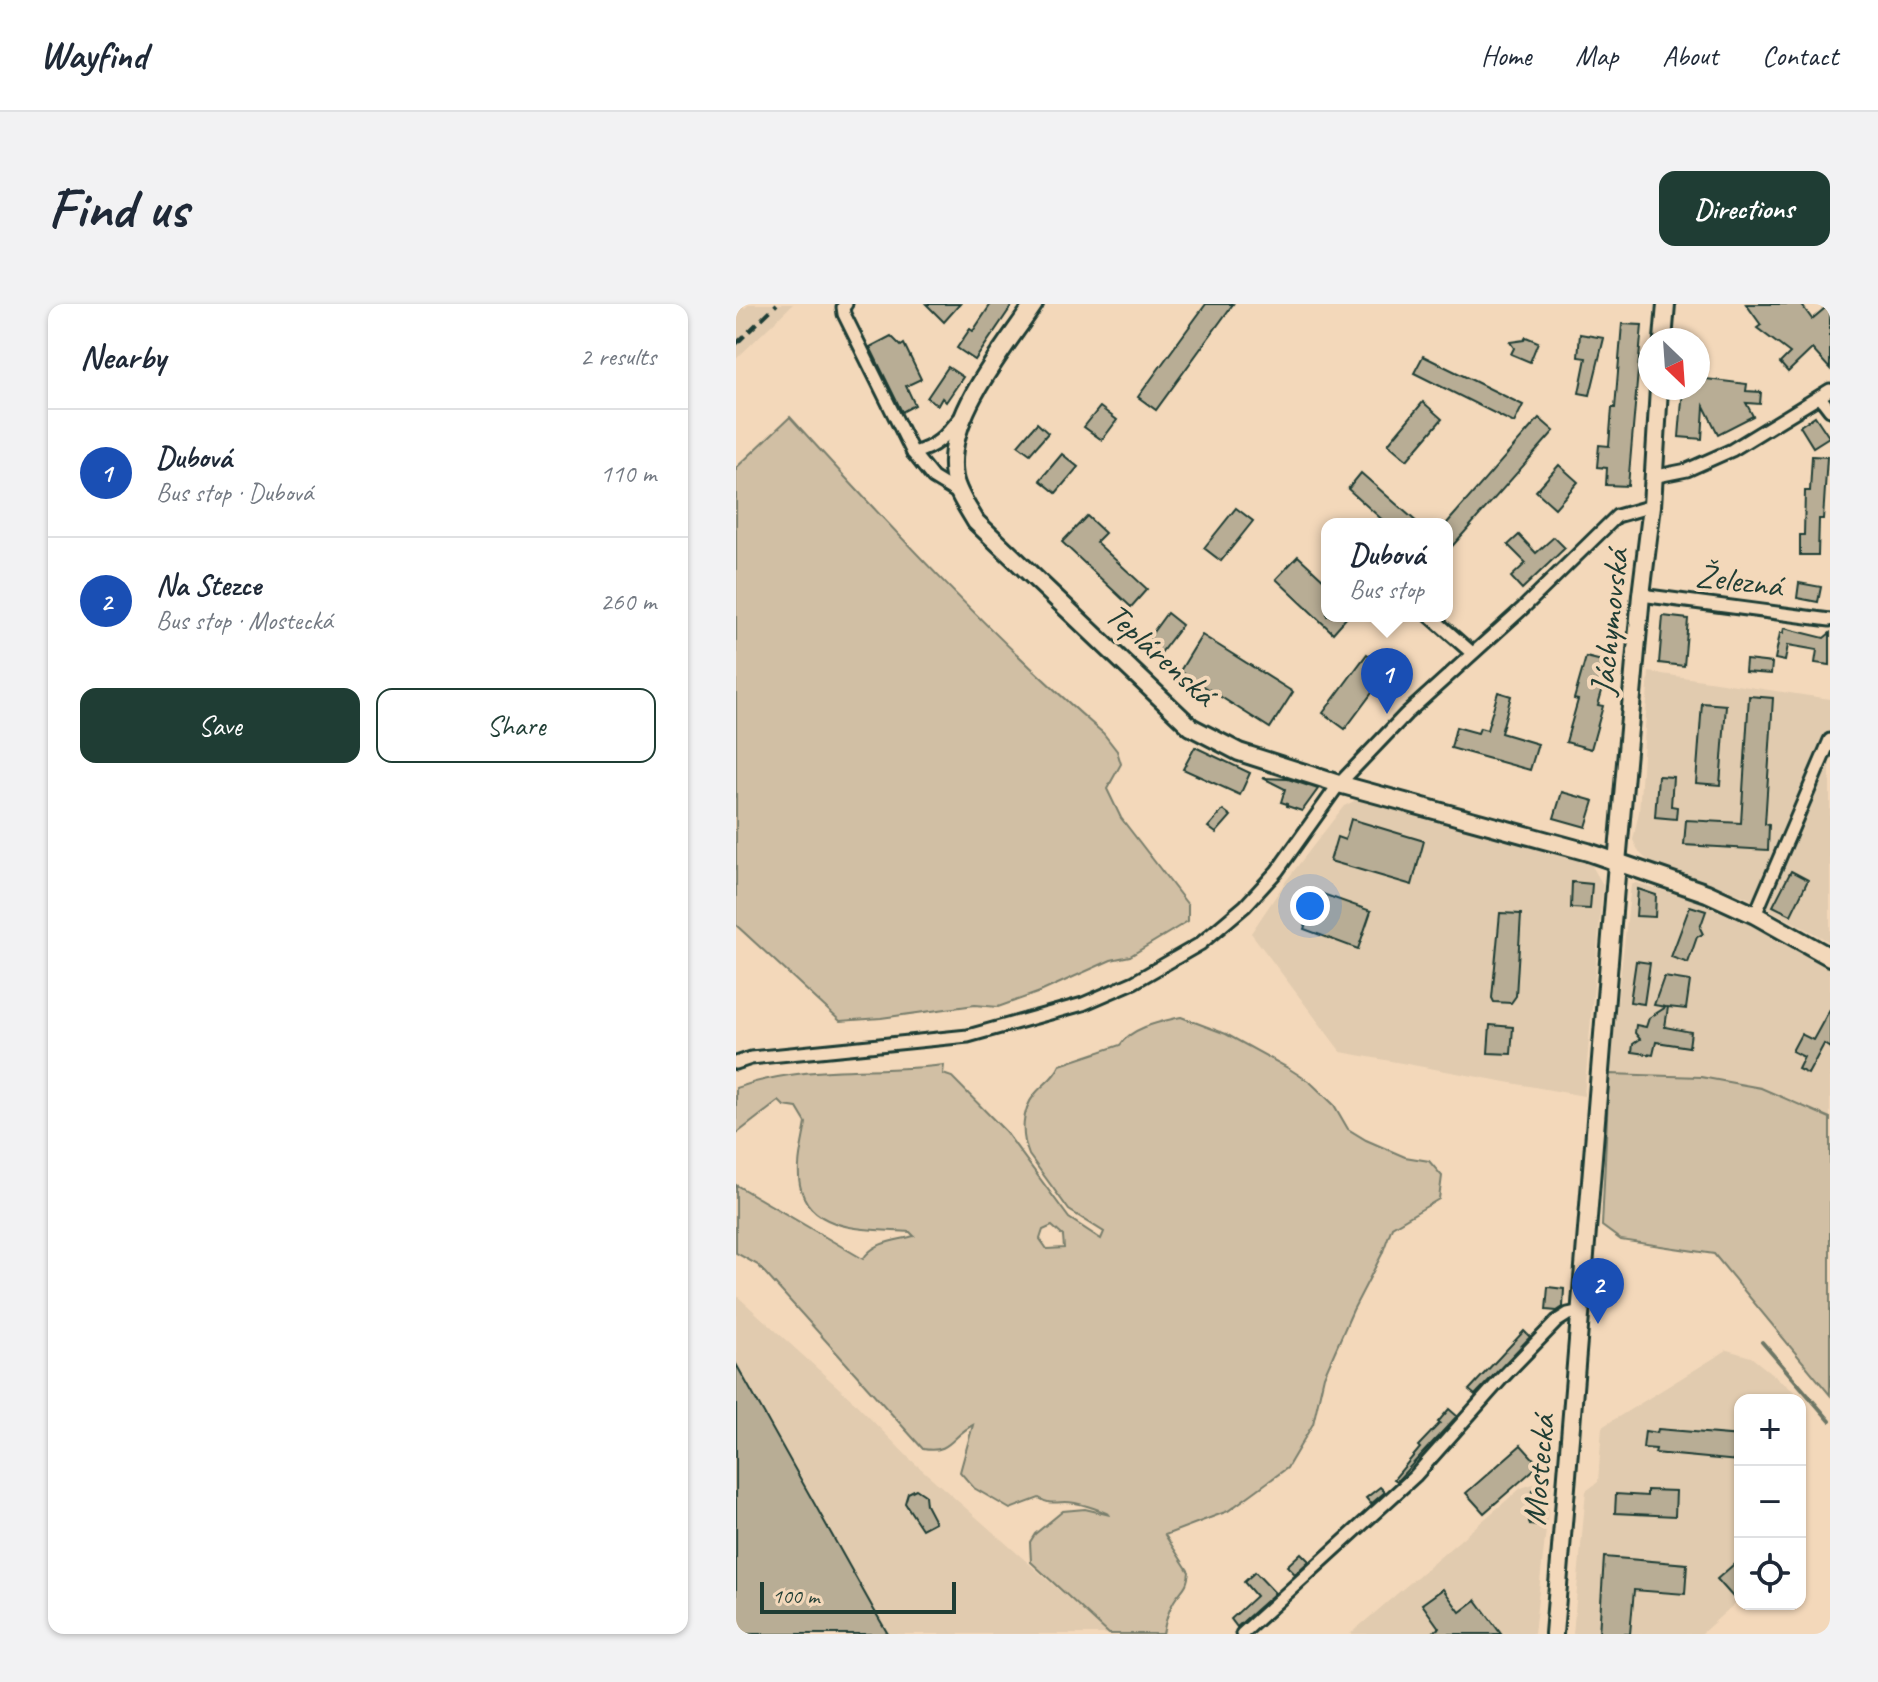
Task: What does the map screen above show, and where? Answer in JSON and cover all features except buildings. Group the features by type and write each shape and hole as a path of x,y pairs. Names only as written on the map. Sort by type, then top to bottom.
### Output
{"street":[{"path":"846,304 844,314 913,453 933,478 962,496"},
{"name":"Teplárenská","path":"1034,304 963,413 955,441 954,477 976,522 1191,727 1239,752 1339,784 1617,863 1707,893 1755,915 1830,957"},
{"path":"1664,328 1666,304"},
{"path":"1652,477 1687,470 1732,450 1825,393 1830,410"},
{"name":"Jáchymovská","path":"1582,1311 1617,863 1652,506 1658,400"},
{"path":"913,453 931,448 942,440 963,413"},
{"path":"736,1063 751,1058 968,1036 1083,1004 1134,982 1200,944 1245,906 1277,871 1339,784 1406,714 1523,608 1617,516 1652,506"},
{"name":"Železná","path":"1641,595 1830,620"},
{"path":"1437,622 1472,653"},
{"path":"1755,915 1830,740"},
{"path":"1242,1634 1415,1476 1557,1321 1568,1314 1582,1311"},
{"name":"Mostecká","path":"1554,1634 1582,1311"}],"shaded area":[{"path":"736,304 745,308 749,304 793,304 736,359"},
{"path":"790,417 981,619 1103,733 1117,751 1121,764 1107,789 1121,818 1188,905 1188,921 1130,956 1111,960 998,1007 975,1005 840,1021 736,925 736,468"},
{"path":"1649,672 1830,699 1830,942 1746,897 1650,863 1639,852 1633,840 1639,812"},
{"path":"1364,796 1588,859 1603,885 1584,1096 1341,1052 1251,933 1286,881 1344,806"},
{"path":"1636,883 1715,905 1830,968 1830,1118 1761,1088 1701,1077 1609,1074 1631,885"},
{"path":"1181,1017 1226,1034 1288,1068 1311,1083 1334,1105 1348,1129 1405,1157 1429,1161 1442,1176 1439,1199 1392,1227 1324,1376 1313,1424 1287,1468 1228,1511 1165,1535 1189,1572 1170,1609 1163,1634 1109,1634 1031,1562 1030,1542 1035,1534 1063,1511 1085,1509 1110,1515 1070,1502 1049,1502 1039,1498 1010,1509 974,1488 960,1472 973,1425 945,1447 923,1449 758,1265 736,1253 736,1185 863,1259 879,1245 914,1236 910,1232 844,1226 816,1213 806,1201 800,1185 799,1162 806,1123 797,1108 784,1106 779,1101 736,1134 736,1088 762,1080 814,1072 944,1065 943,1074 952,1077 1005,1131 1069,1218 1101,1239 1104,1232 1069,1210 1029,1155 1024,1131 1027,1108 1060,1065 1120,1045 1132,1034 1156,1023","holes":["1052,1226 1063,1236 1064,1248 1047,1249 1040,1239 1043,1230"]},
{"path":"1609,1074 1701,1077 1761,1088 1830,1118 1830,1395 1714,1254 1621,1240 1602,1226"},
{"path":"736,1295 851,1399 910,1459 1109,1634 736,1634"},
{"path":"1727,1350 1751,1357 1797,1394 1734,1394 1734,1604 1701,1634 1573,1634 1586,1491 1598,1482 1602,1427"},
{"path":"1552,1478 1534,1634 1350,1634 1521,1488"}],"waterway":[{"path":"1762,1342 1830,1421"}],"railway":[{"path":"736,344 777,304"}],"place":[{"name":"Dubová","path":"1387,714"},
{"name":"Na Stezce","path":"1598,1324"}]}
